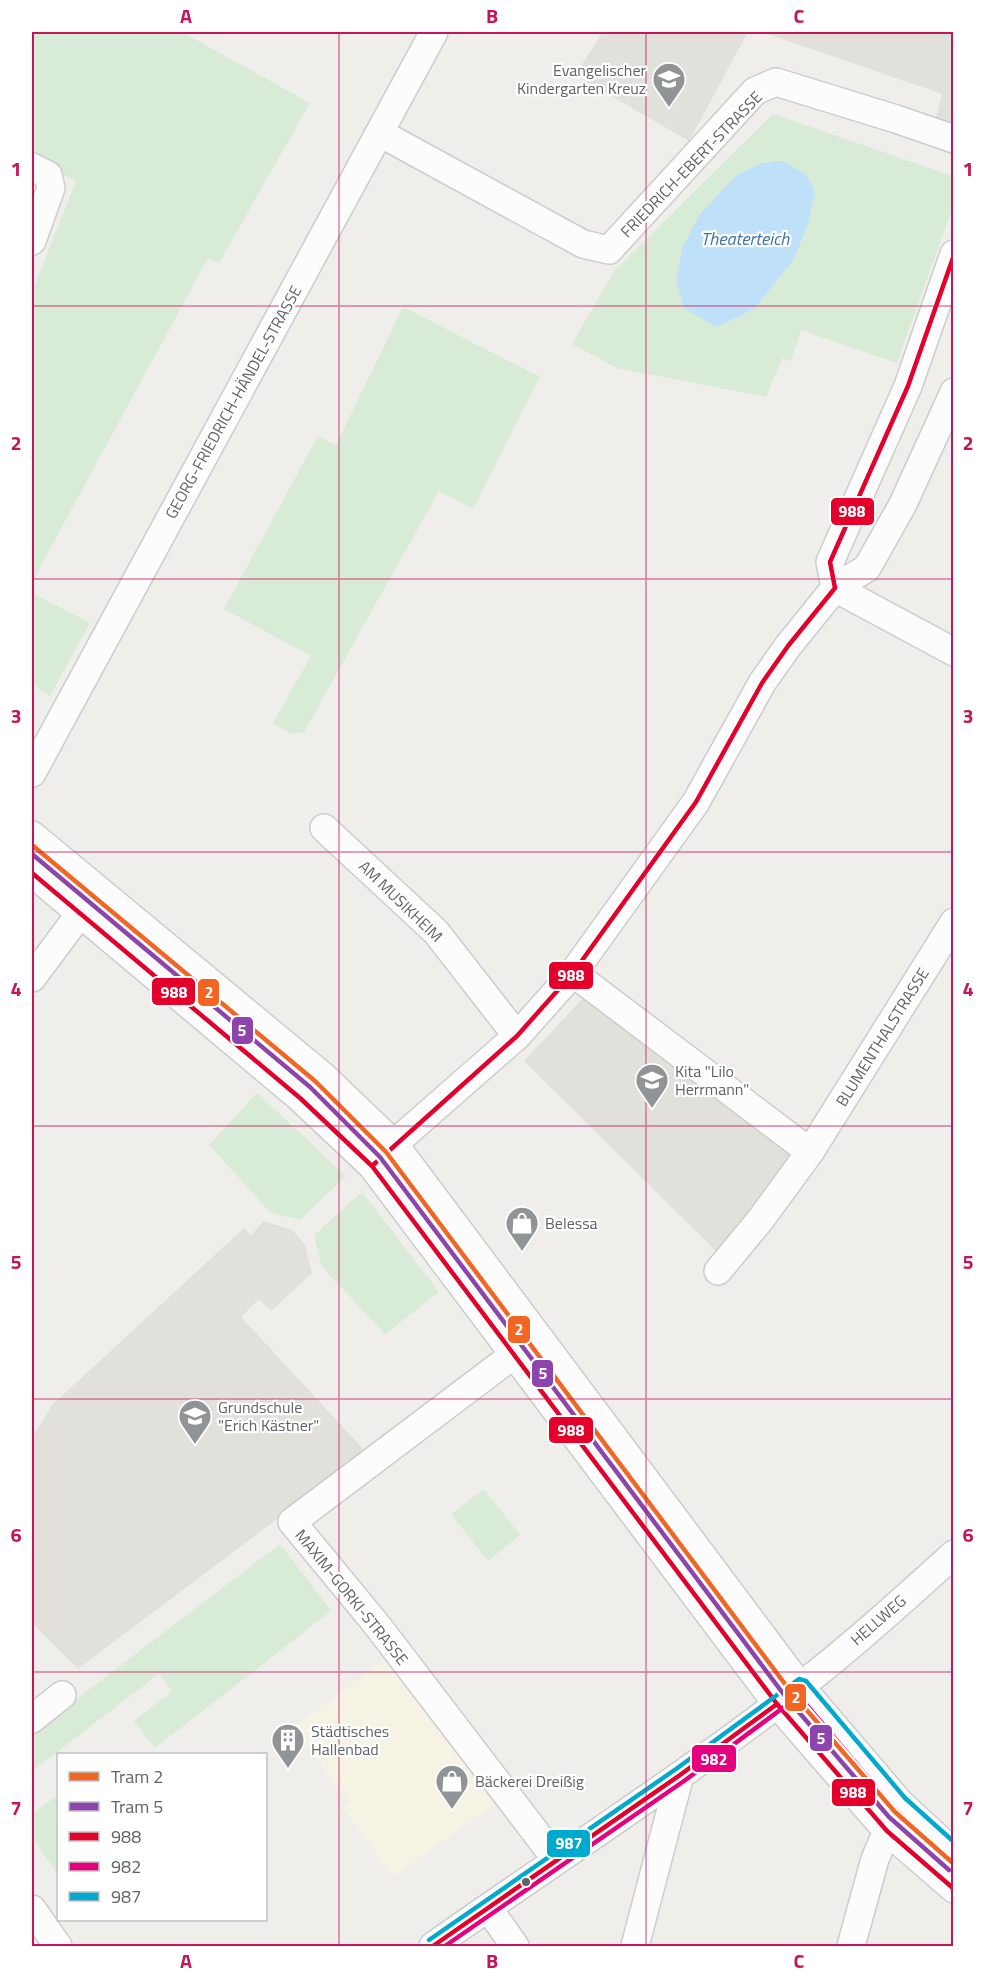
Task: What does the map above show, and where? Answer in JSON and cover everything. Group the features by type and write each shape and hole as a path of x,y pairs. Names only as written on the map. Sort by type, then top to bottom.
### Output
{"street":[{"name":"GEORG-FRIEDRICH-HÄNDEL-STRASSE","path":"32,773 380,133 424,35"},
{"name":"FRIEDRICH-EBERT-STRASSE","path":"380,133 583,244 609,250 755,91 776,82 885,115 954,139"},
{"path":"32,167 48,176 51,188 32,241"},
{"path":"835,588 830,562 908,386 954,254"},
{"path":"372,1166 517,1036 573,973 696,802 762,683 788,646 835,588 867,568 903,504 954,392"},
{"path":"835,588 954,652"},
{"name":"AM MUSIKHEIM","path":"324,828 436,932 517,1036"},
{"path":"32,835 323,1076 394,1144 800,1686 900,1803 954,1852"},
{"path":"32,873 300,1098 372,1166 777,1704 887,1831 954,1889"},
{"path":"32,978 99,889"},
{"name":"BLUMENTHALSTRASSE","path":"718,1271 761,1219 810,1152 954,922"},
{"path":"573,973 810,1152"},
{"name":"MAXIM-GORKI-STRASSE","path":"538,1336 292,1522 377,1625 556,1860"},
{"name":"HELLWEG","path":"433,1947 680,1775 777,1704 954,1554"},
{"path":"32,1719 62,1695"},
{"path":"635,1947 680,1775"},
{"path":"851,1947 875,1859 900,1803"},
{"path":"488,1908 515,1947"},
{"path":"32,1910 58,1947"}],"shaded area":[{"name":"Evangelischer Kindergarten Kreuz","path":"603,32 748,32 689,141 575,75"},
{"path":"768,32 953,32 953,124 936,118 942,94 768,34"},
{"name":"Kita \"Lilo Herrmann\"","path":"584,997 795,1156 721,1256 524,1061"},
{"name":"Grundschule \"Erich Kästner\"","path":"264,1221 292,1230 305,1244 312,1273 271,1311 259,1299 241,1317 366,1452 78,1669 32,1623 32,1438 52,1405 244,1228 251,1235"},
{"path":"384,1660 495,1804 393,1876 343,1808 350,1802 293,1728"}],"green space":[{"path":"32,32 182,32 310,103 219,263 208,258 32,582 32,292 76,181 32,158"},
{"path":"773,114 953,176 953,206 897,363 801,330 791,361 782,358 766,397 617,368 572,344 614,271"},
{"path":"403,307 540,377 473,509 439,491 304,732 290,734 273,723 311,656 224,609 318,436 336,445"},
{"path":"32,593 90,623 50,696 32,684"},
{"path":"257,1093 346,1176 300,1220 270,1212 209,1145"},
{"path":"362,1192 439,1292 385,1334 322,1267 314,1235"},
{"path":"484,1489 520,1535 488,1561 451,1514"},
{"path":"280,1544 331,1611 155,1748 134,1721 172,1691 159,1674 32,1771 32,1733"},
{"path":"57,1796 57,1874 32,1836 32,1814"}],"water":[{"name":"Theaterteich","path":"783,161 807,175 815,192 808,224 794,259 754,309 716,327 684,308 676,280 682,249 699,215 738,174 762,163"}],"tram line":[{"name":"2","path":"32,845 315,1081 386,1152 791,1692 895,1812 954,1864"},
{"name":"5","path":"32,854 310,1087 380,1157 785,1696 889,1817 949,1870"}],"transit line":[{"name":"988","path":"372,1166 517,1036 573,973 696,802 762,683 788,646 835,588 830,562 908,386 954,255"},
{"name":"988","path":"32,873 300,1098 372,1166 777,1704 887,1831 954,1889"},
{"name":"987","path":"429,1940 676,1769 799,1679 806,1681 905,1798 954,1842"},
{"name":"982","path":"445,1946 684,1781 799,1696 894,1808 949,1859"},
{"name":"988","path":"433,1946 680,1775 777,1704"}],"place":[{"name":"Evangelischer Kindergarten Kreuz","path":"669,108"},
{"name":"Kita \"Lilo Herrmann\"","path":"652,1109"},
{"name":"Belessa","path":"522,1252"},
{"name":"Grundschule \"Erich Kästner\"","path":"195,1445"},
{"name":"Städtisches Hallenbad","path":"288,1769"},
{"name":"Bäckerei Dreißig","path":"452,1810"}]}
